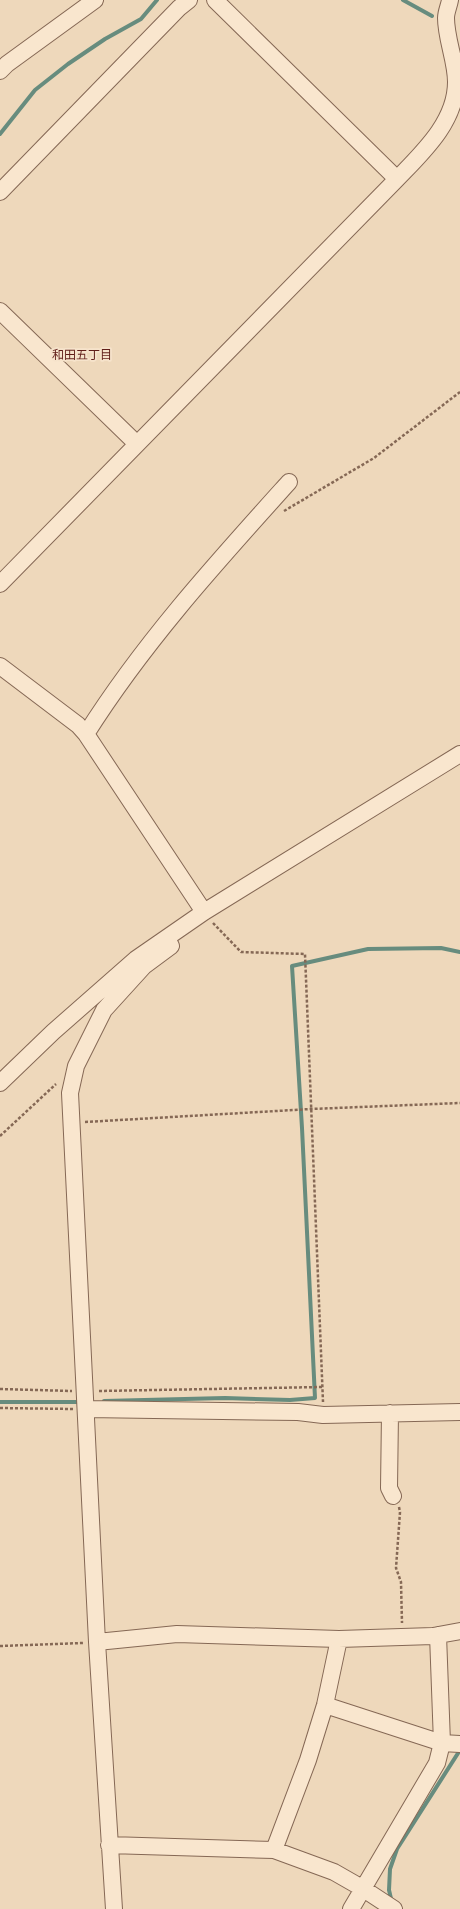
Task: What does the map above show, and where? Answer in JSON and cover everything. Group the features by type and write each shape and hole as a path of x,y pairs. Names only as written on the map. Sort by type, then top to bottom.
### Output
{"street":[{"path":"0,71 7,64 95,0"},
{"path":"0,192 179,8 189,0"},
{"path":"215,0 396,179"},
{"path":"0,584 417,158 445,123 453,104 456,82 446,18 450,0"},
{"path":"0,311 136,444"},
{"path":"86,734 112,692 197,584 289,482"},
{"path":"0,666 78,725 86,734 204,912"},
{"path":"0,1083 53,1032 136,958 204,912 460,754"},
{"path":"114,1909 97,1642 87,1409 70,1093 76,1066 104,1010 144,966 170,946 167,938"},
{"path":"87,1409 298,1412 323,1415 460,1412"},
{"path":"390,1413 389,1488 393,1496"},
{"path":"97,1642 178,1634 339,1639 404,1637 460,1632"},
{"path":"351,1909 437,1763 442,1743 438,1635"},
{"path":"274,1850 308,1760 325,1705 339,1639"},
{"path":"325,1705 442,1743 460,1744"},
{"path":"110,1845 274,1850 334,1872 394,1909"}],"path":[{"path":"280,513 374,458 460,392"},
{"path":"204,912 219,930 241,952 305,954 323,1415"},
{"path":"0,1136 58,1082"},
{"path":"71,1123 310,1109 460,1103"},
{"path":"0,1389 86,1391 322,1387"},
{"path":"0,1408 87,1409"},
{"path":"393,1496 400,1512 396,1568 401,1582 404,1637"},
{"path":"0,1646 97,1642"}],"waterway":[{"path":"0,134 35,90 68,64 105,39 141,19 157,0"},
{"path":"403,0 432,16"},
{"path":"104,1401 225,1398 290,1400 315,1398 302,1128 292,966 368,949 441,948 460,952"},
{"path":"0,1402 82,1402"},
{"path":"392,1903 389,1890 390,1869 397,1849 460,1750"}],"district":[{"name":"和田五丁目","path":"82,355"}]}
